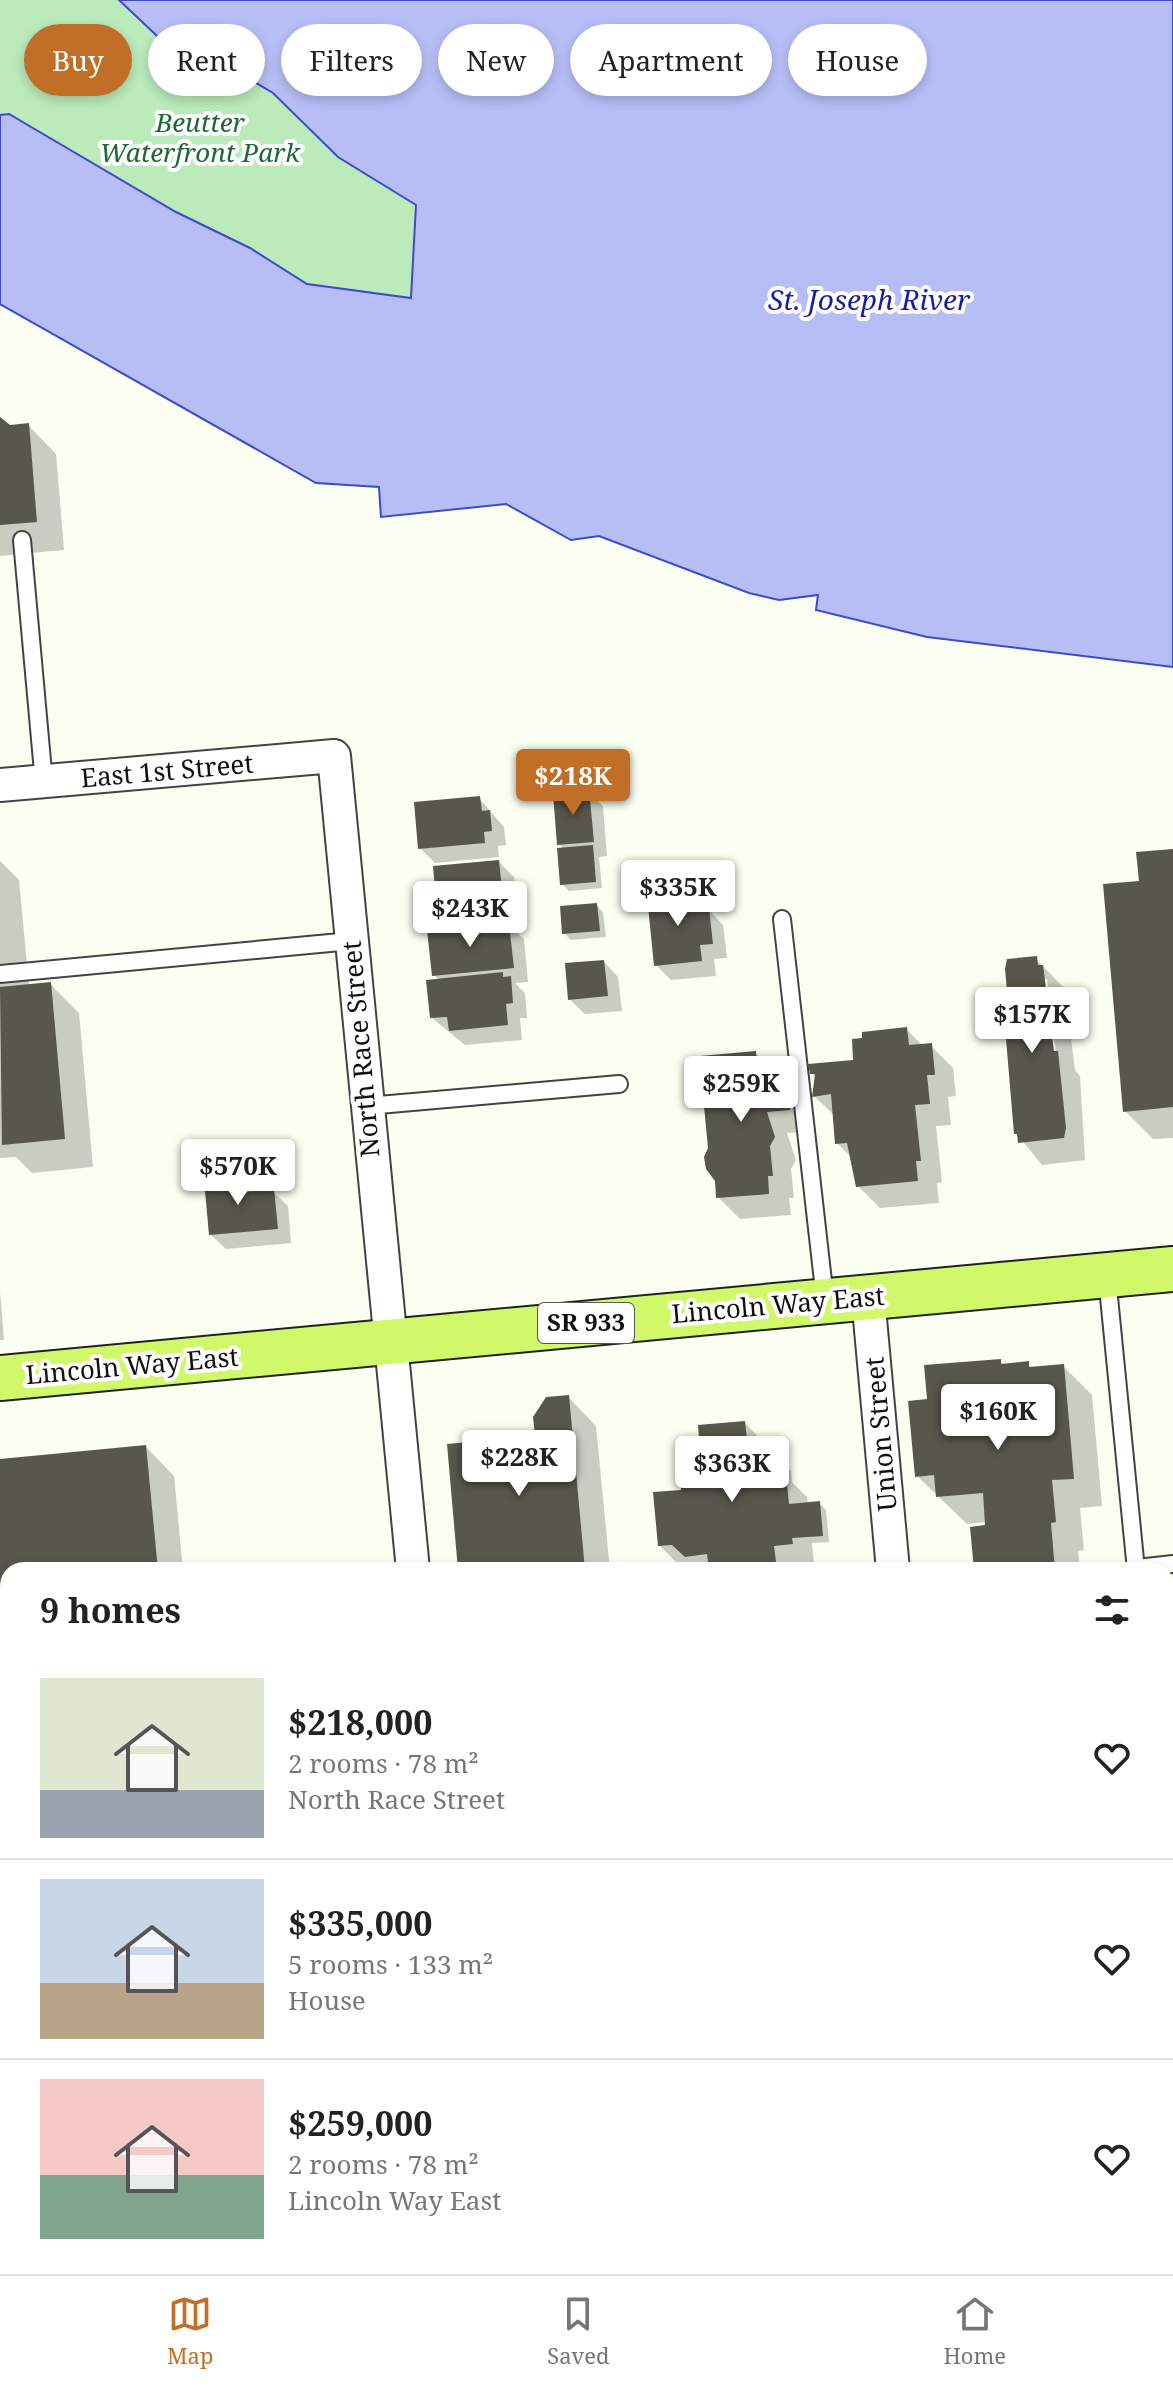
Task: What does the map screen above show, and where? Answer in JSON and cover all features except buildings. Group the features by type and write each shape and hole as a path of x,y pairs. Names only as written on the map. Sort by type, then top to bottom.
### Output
{"main road":[{"name":"Lincoln Way East","path":"0,1378 1173,1269"}],"street":[{"name":"East 1st Street","path":"0,785 334,756"},
{"name":"North Race Street","path":"334,756 412,1562"},
{"name":"Union Street","path":"868,1297 892,1562"}],"lane":[{"path":"22,540 44,783"},
{"path":"782,919 798,1031 825,1301"},
{"path":"0,974 351,941"},
{"path":"367,1106 619,1084"},
{"path":"1107,1275 1135,1562"}],"green space":[{"name":"Beutter Waterfront Park","path":"0,0 119,0 148,27 148,96 265,96 265,88 338,157 416,205 411,299 307,284 250,248 176,212 9,115 0,115"}],"water":[{"name":"St. Joseph River","path":"119,0 1173,0 1173,667 927,637 816,610 818,595 779,600 749,593 599,536 571,540 506,504 381,517 379,487 316,483 0,304 0,115 9,114 176,212 250,248 307,284 411,298 416,205 338,157 265,88 265,24 148,24 148,27"}]}
